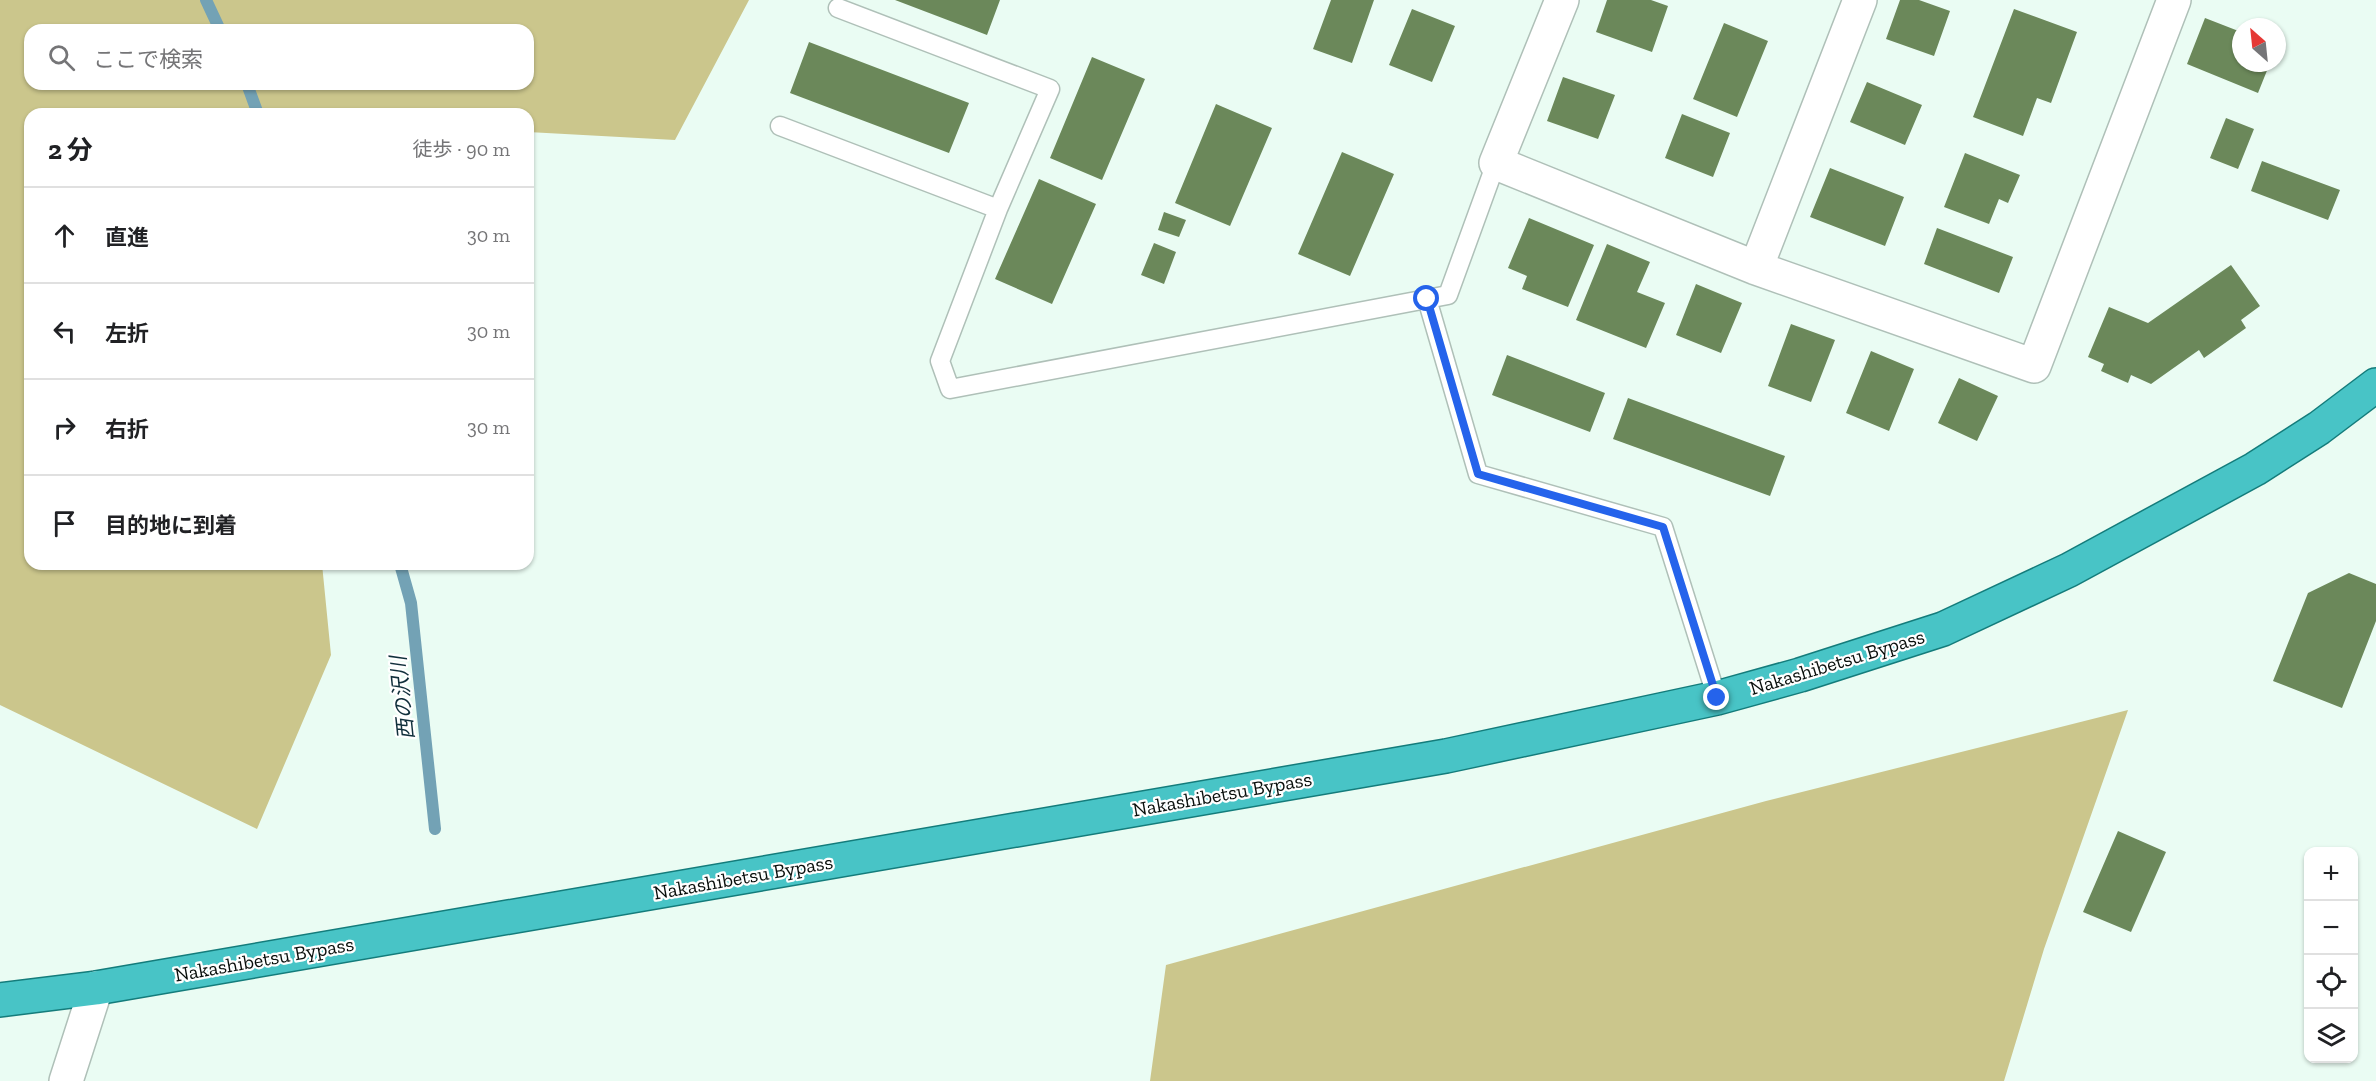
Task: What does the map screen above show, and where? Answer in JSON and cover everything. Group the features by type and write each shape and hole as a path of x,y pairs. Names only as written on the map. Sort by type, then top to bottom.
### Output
{"highway":[{"name":"Nakashibetsu Bypass","path":"0,1000 96,988 1446,756 1717,698 1800,675 1943,629 2069,570 2255,469 2319,428 2376,385"}],"street":[{"path":"1562,0 1497,163 1756,268 2034,366 2174,0"},
{"path":"1756,268 1860,0"},
{"path":"66,1081 96,988"}],"lane":[{"path":"838,8 1050,89 998,209 940,361 950,389 1448,295 1497,163"},
{"path":"780,126 998,209"},
{"path":"1427,299 1478,474 1663,527 1717,698"}],"shaded area":[{"path":"0,0 749,0 675,140 534,132 534,108 24,108 24,570 323,570 331,655 257,829 0,705"},
{"path":"2128,710 2044,949 2004,1081 1150,1081 1166,965 1766,801"}],"building":[{"path":"895,0 1000,0 987,35"},
{"path":"1331,0 1374,0 1352,63 1313,49"},
{"path":"1607,0 1651,0 1668,6 1652,52 1596,32"},
{"path":"1900,0 1919,0 1950,11 1934,56 1886,39"},
{"path":"1412,9 1455,26 1432,82 1389,65"},
{"path":"2014,9 2077,32 2051,103 2037,98 2023,136 1973,117"},
{"path":"2205,18 2232,28 2232,72 2266,72 2258,93 2187,64"},
{"path":"1724,23 1768,41 1737,117 1693,99"},
{"path":"809,42 969,103 949,153 790,93"},
{"path":"1092,57 1145,79 1102,180 1050,158"},
{"path":"1563,77 1615,95 1598,139 1547,121"},
{"path":"1867,82 1922,105 1905,145 1850,122"},
{"path":"1216,104 1272,128 1230,226 1175,203"},
{"path":"1682,114 1730,133 1713,177 1665,158"},
{"path":"2226,118 2254,129 2238,169 2210,158"},
{"path":"1342,152 1394,174 1350,276 1298,254"},
{"path":"1965,153 2020,175 2008,203 1999,199 1989,224 1944,207"},
{"path":"2262,161 2340,190 2328,220 2251,191"},
{"path":"1830,168 1904,197 1885,246 1810,217"},
{"path":"1039,179 1096,204 1052,304 995,279"},
{"path":"1164,212 1186,220 1179,237 1158,230"},
{"path":"1529,218 1594,245 1568,307 1522,289 1527,276 1508,268"},
{"path":"1937,228 2013,257 1999,293 1924,264"},
{"path":"1154,243 1176,252 1164,284 1141,275"},
{"path":"1607,244 1650,262 1637,292 1665,303 1646,348 1576,320"},
{"path":"2231,265 2260,306 2241,320 2246,328 2204,358 2199,350 2151,384 2131,375 2128,383 2101,371 2104,364 2088,357 2109,307 2148,323"},
{"path":"1696,284 1742,303 1721,353 1676,335"},
{"path":"1791,324 1835,340 1811,402 1768,386"},
{"path":"1871,351 1914,369 1889,431 1846,413"},
{"path":"1507,355 1605,393 1590,432 1492,395"},
{"path":"1959,378 1998,396 1977,441 1938,423"},
{"path":"1628,398 1785,456 1770,496 1613,439"},
{"path":"2349,573 2376,584 2376,621 2342,708 2273,681 2308,593"},
{"path":"2118,831 2166,852 2131,932 2083,912"}],"waterway":[{"name":"西の沢川","path":"206,0 217,24"},
{"name":"西の沢川","path":"249,90 256,108"},
{"name":"西の沢川","path":"402,570 411,603 435,829"}],"route":[{"path":"1427,299 1478,474 1663,527 1717,698"}]}
